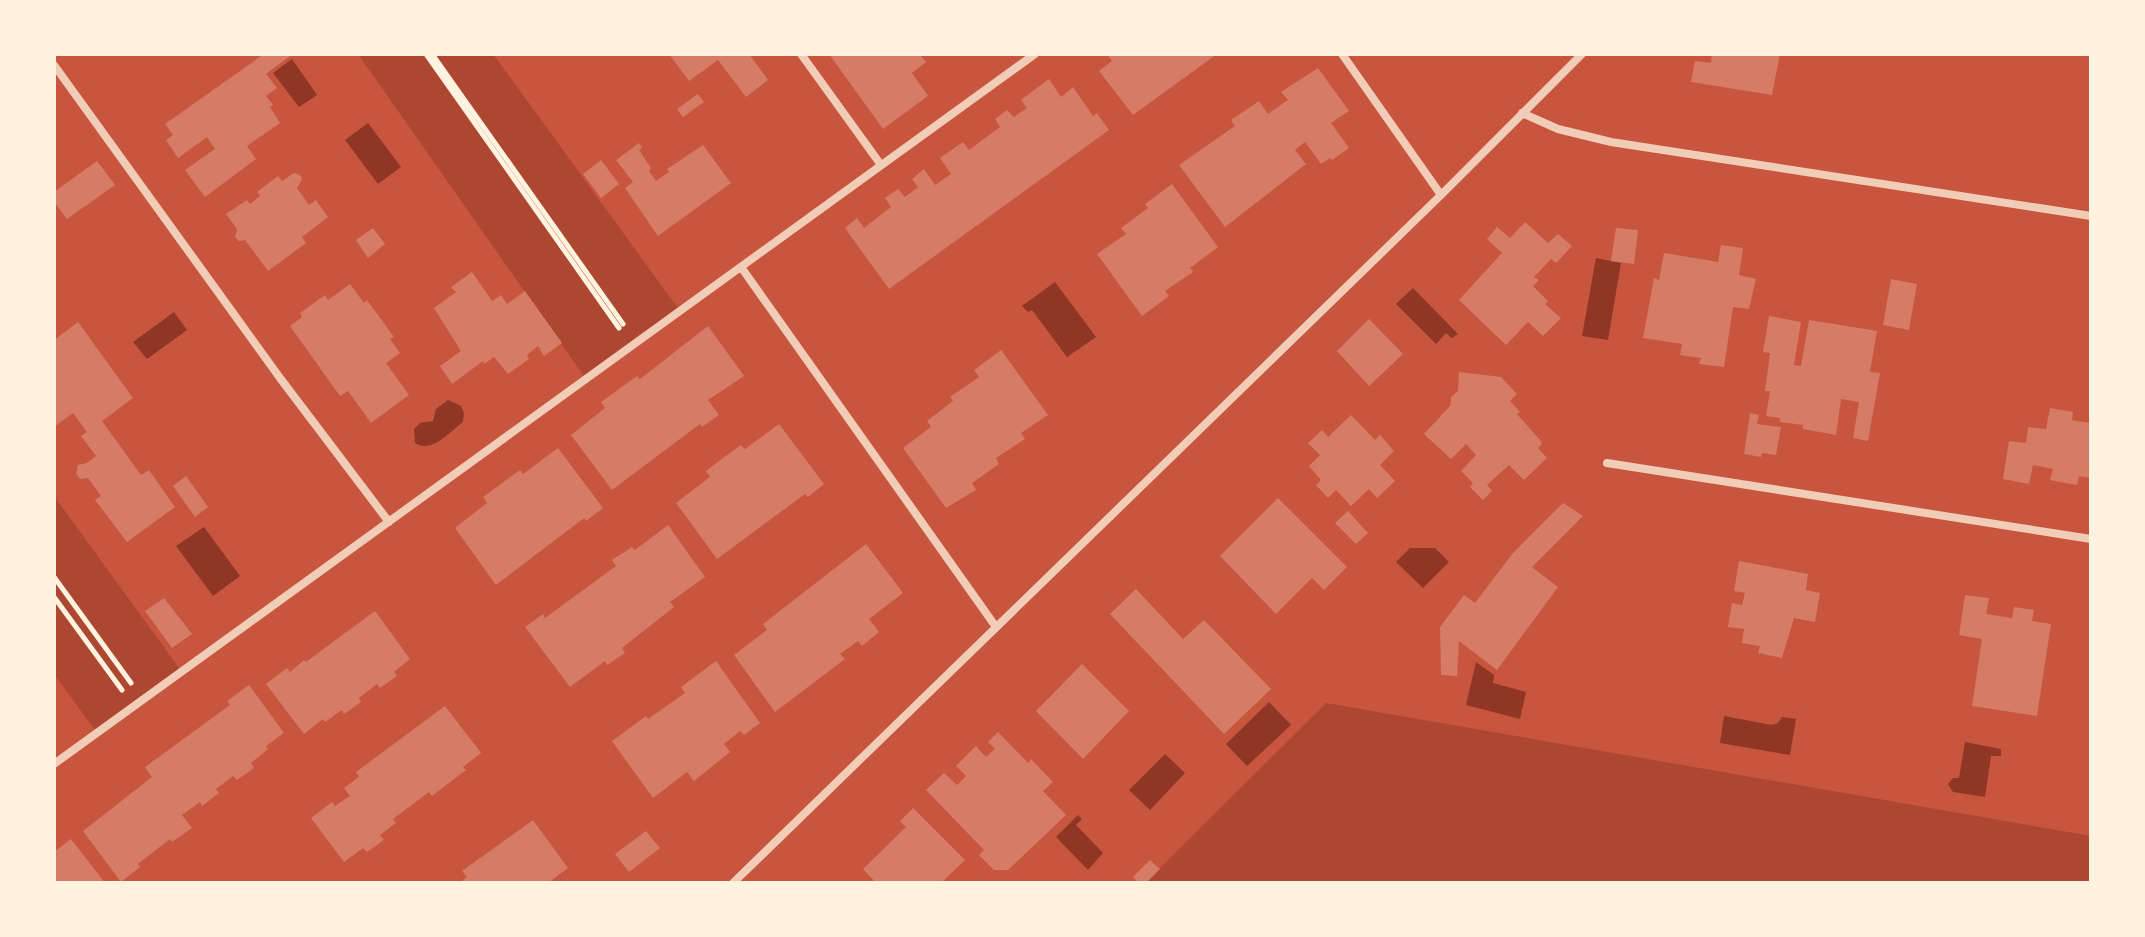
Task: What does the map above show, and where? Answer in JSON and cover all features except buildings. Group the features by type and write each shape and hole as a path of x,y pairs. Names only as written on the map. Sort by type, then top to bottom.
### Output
{"street":[{"path":"801,54 881,165"},
{"path":"54,764 1035,54"},
{"path":"1342,54 1441,195"},
{"path":"733,883 1582,54"},
{"path":"54,65 280,378 389,522"},
{"path":"1522,113 1558,129 1611,142 2091,216"},
{"path":"741,267 996,627"},
{"path":"1607,463 2091,539"}],"path":[{"path":"429,54 634,345"},
{"path":"54,577 143,699"},
{"path":"54,597 133,706"}],"shaded area":[{"path":"358,54 493,54 680,311 586,379"},
{"path":"292,59 317,95 299,107 273,73"},
{"path":"368,123 401,167 378,184 345,140"},
{"path":"1596,258 1621,263 1608,340 1582,336"},
{"path":"1055,282 1096,337 1067,357 1032,310 1028,312 1022,306"},
{"path":"1413,288 1458,334 1452,338 1446,333 1436,344 1396,304"},
{"path":"174,312 187,330 147,359 133,342"},
{"path":"448,400 461,406 463,422 434,444 421,446 415,443 414,429 420,423 433,421 436,409"},
{"path":"54,496 182,672 97,733 54,674"},
{"path":"204,527 240,576 213,596 176,546"},
{"path":"1410,548 1435,548 1449,562 1423,588 1396,562"},
{"path":"1476,662 1494,675 1493,683 1526,692 1520,719 1466,705"},
{"path":"1269,702 1291,725 1247,766 1226,744"},
{"path":"1326,703 2091,836 2091,883 1145,883"},
{"path":"1724,716 1772,725 1782,717 1796,719 1790,755 1720,743"},
{"path":"1965,742 2001,749 2001,756 1991,756 1985,797 1953,792 1948,784 1953,778 1959,778"},
{"path":"1165,754 1185,773 1150,810 1129,790"},
{"path":"1078,815 1082,819 1076,825 1103,853 1088,870 1056,837"}]}
